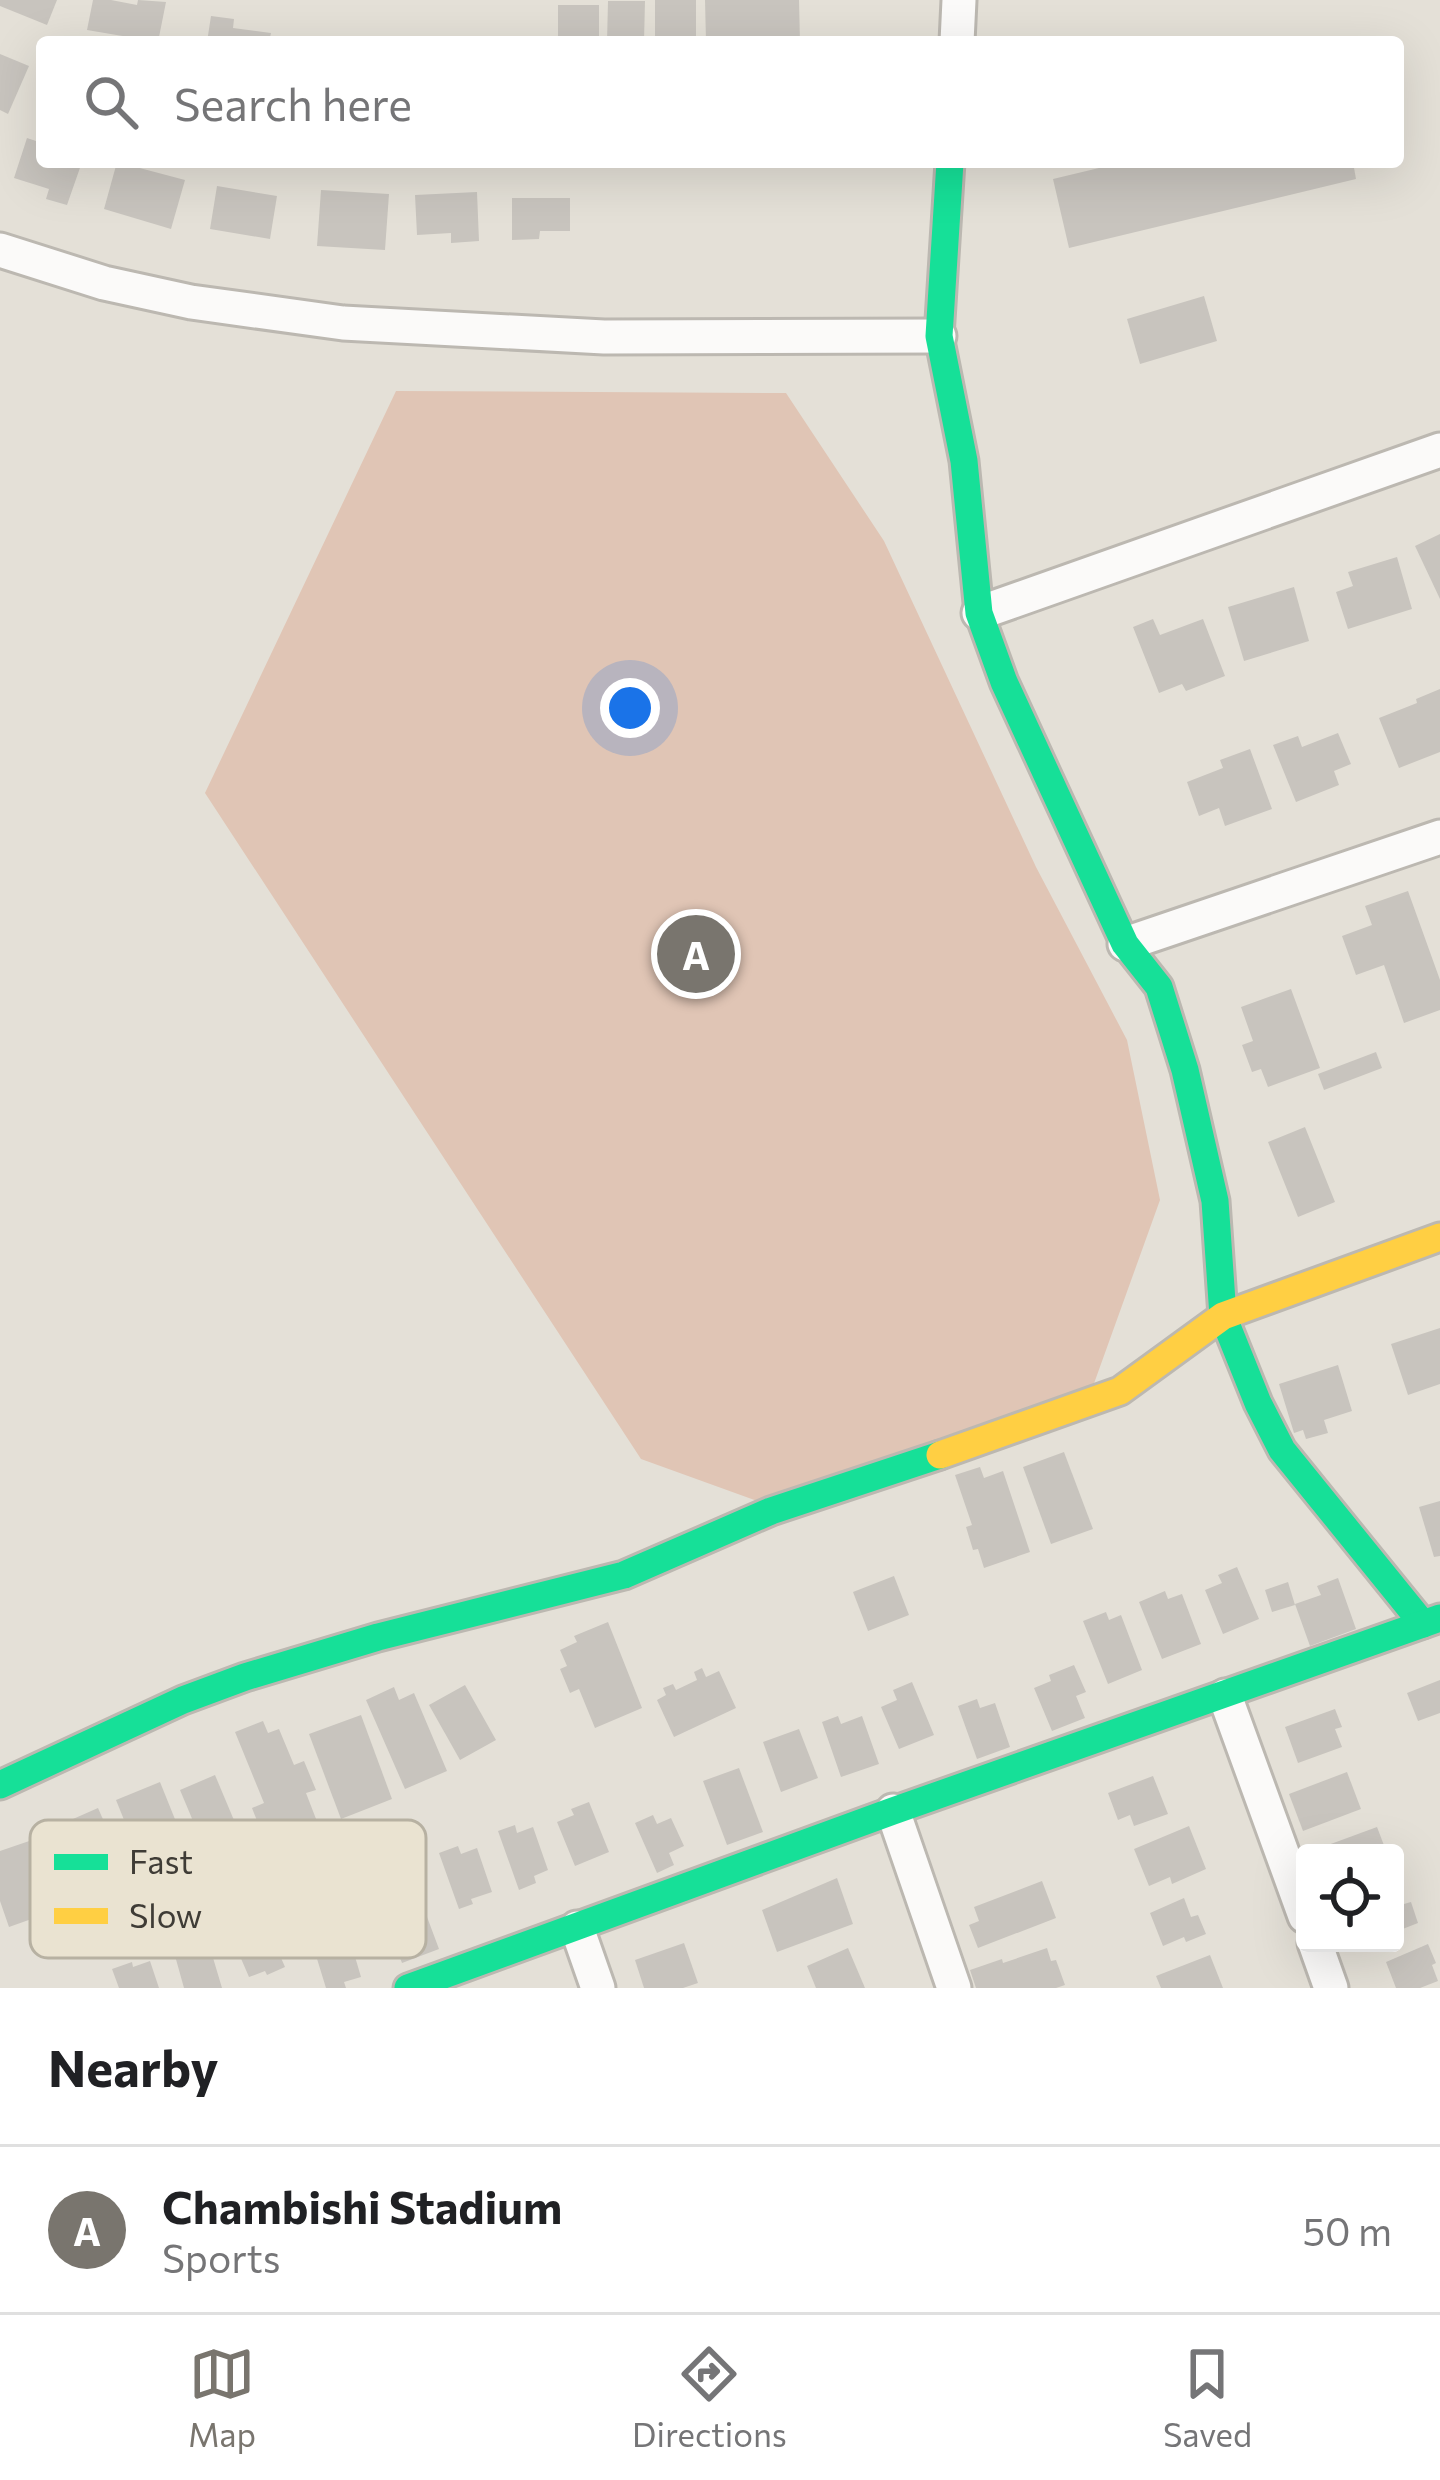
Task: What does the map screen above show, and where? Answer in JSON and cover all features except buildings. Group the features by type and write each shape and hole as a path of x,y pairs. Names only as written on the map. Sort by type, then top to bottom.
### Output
{"street":[{"path":"957,36 959,0"},
{"path":"408,1988 1432,1621 1315,1495 1282,1450 1258,1403 1222,1316 1215,1201 1185,1070 1159,987 1125,944 1004,682 979,613 964,461 939,336 950,168"},
{"path":"0,250 104,283 191,302 343,322 604,338 939,336"},
{"path":"979,613 1440,450"},
{"path":"1125,944 1440,836"},
{"path":"0,1785 183,1700 245,1677 461,1615 624,1575 771,1511 1120,1391 1222,1316 1440,1237"},
{"path":"1225,1696 1296,1891"},
{"path":"892,1811 954,1988"},
{"path":"577,1928 598,1988"},
{"path":"1318,1952 1331,1988"}],"shaded area":[{"path":"396,391 786,393 884,541 1036,867 1127,1040 1160,1200 1092,1389 760,1502 641,1459 205,793"}],"traffic: fast":[{"path":"950,168 939,336 964,461 979,613 1004,682 1125,944 1159,987 1185,1070 1215,1201 1223,1316 1258,1403 1282,1450 1423,1624"},
{"path":"0,1785 183,1700 245,1677 378,1637 624,1575 771,1511 940,1455"},
{"path":"408,1988 1440,1618"}],"traffic: slow":[{"path":"940,1455 1120,1391 1223,1316 1440,1237"}],"place":[{"name":"Chambishi Stadium","path":"696,954"}]}
